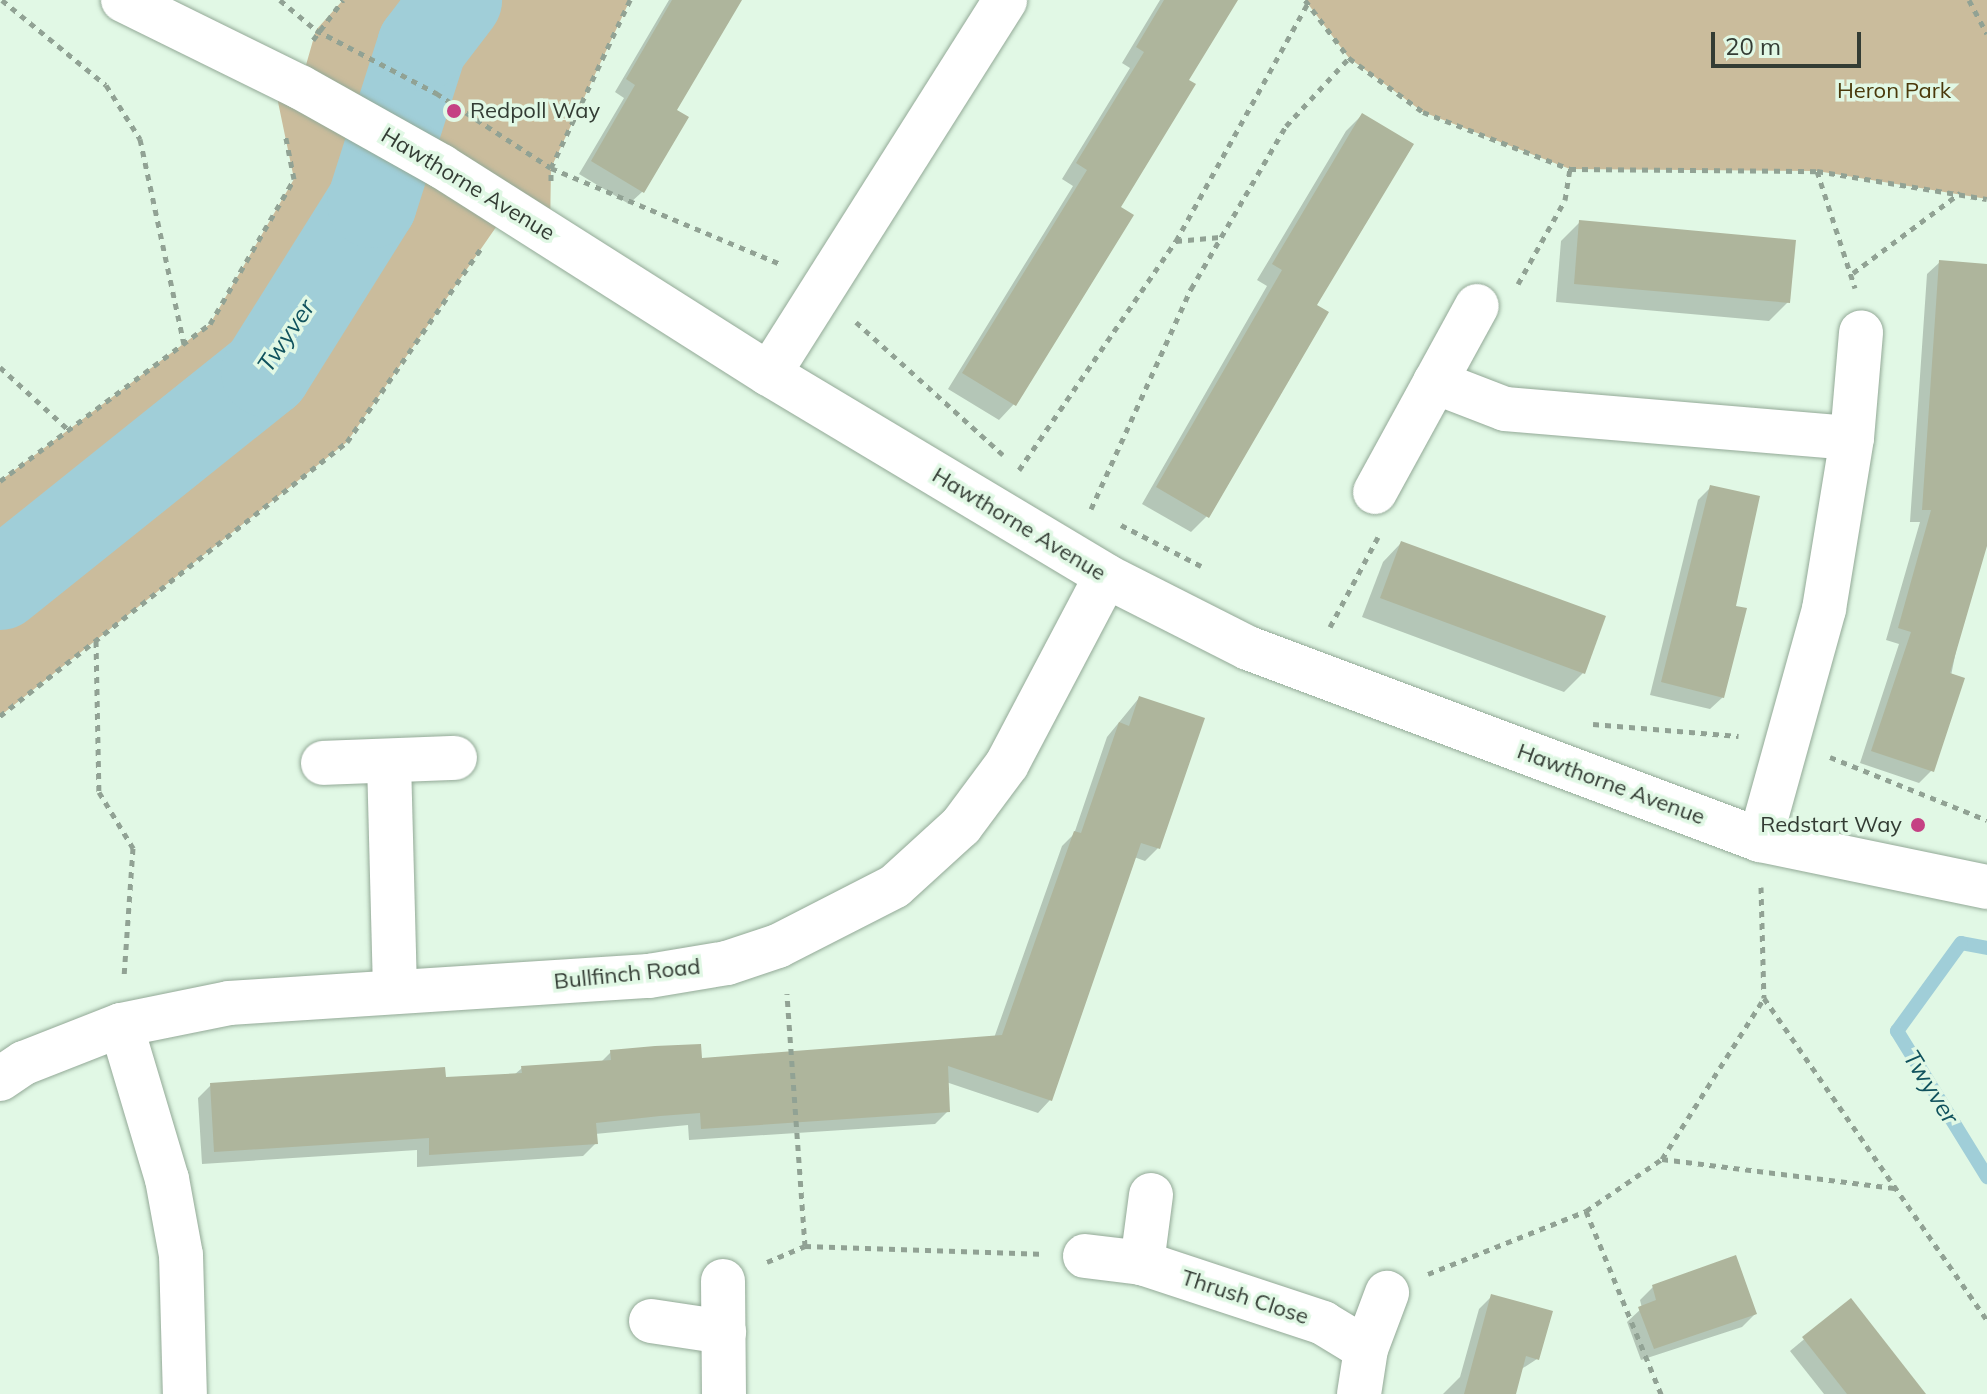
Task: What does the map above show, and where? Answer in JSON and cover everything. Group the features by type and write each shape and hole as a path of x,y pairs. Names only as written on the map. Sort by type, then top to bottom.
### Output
{"street":[{"name":"Hawthorne Avenue","path":"123,0 272,73 441,166 550,232 769,374 1106,576 1248,648 1760,840 1987,887"},
{"path":"769,374 1005,0"},
{"path":"1380,508 1435,382 1494,301"},
{"path":"1760,840 1824,609 1852,438 1861,332"},
{"path":"1435,382 1505,409 1852,438"},
{"name":"Bullfinch Road","path":"0,1079 24,1063 121,1025 229,1003 649,976 727,963 778,946 895,886 961,826 1007,764 1106,576"},
{"path":"323,763 455,758"},
{"path":"389,761 395,992"},
{"path":"121,1025 167,1179 178,1240 185,1394"},
{"path":"1142,1263 1151,1195"},
{"name":"Thrush Close","path":"1085,1256 1142,1263 1323,1323 1366,1349"},
{"path":"723,1281 724,1394"},
{"path":"1359,1394 1366,1349 1387,1293"},
{"path":"651,1321 724,1332"}],"path":[{"path":"2,0 106,85 140,139 184,344"},
{"path":"280,0 338,42 436,93 551,168 804,273 1019,470 1031,477"},
{"path":"550,232 551,168 630,0"},
{"path":"1969,0 1987,34"},
{"path":"1019,470 1176,241 1307,2 1349,58 1423,112 1570,169 1817,171 1961,192 1987,199"},
{"path":"1091,509 1191,289 1286,126 1349,58"},
{"path":"0,481 71,432 210,324 294,179 272,73"},
{"path":"1494,301 1565,200 1570,169"},
{"path":"1817,171 1853,273 1961,192"},
{"path":"0,716 347,442 510,207"},
{"path":"1176,241 1221,237"},
{"path":"0,367 71,432"},
{"path":"1079,503 1105,516"},
{"path":"1329,630 1380,508"},
{"path":"1119,524 1216,573"},
{"path":"1317,624 1344,636"},
{"path":"96,640 99,792 133,848 121,1025"},
{"path":"1585,723 1789,744 1987,820"},
{"path":"1760,840 1764,998 1987,1320"},
{"path":"778,946 785,972 805,1246"},
{"path":"1387,1293 1586,1211 1662,1159 1764,998"},
{"path":"1662,1159 1896,1188"},
{"path":"1586,1211 1661,1394"},
{"path":"723,1281 805,1246 1085,1256"}],"green space":[{"path":"343,0 630,0 551,168 550,232 510,207 347,442 0,716 0,481 210,324 294,179 272,73 300,86 316,30"},
{"name":"Heron Park","path":"1305,0 1987,0 1987,199 1817,171 1570,169 1423,112 1349,58"}],"building":[{"path":"672,0 742,0 677,110 689,117 644,193 591,161 635,85 626,79"},
{"path":"1164,0 1238,0 1189,80 1196,84 1121,207 1134,215 1016,406 962,373 1087,170 1076,163 1144,52 1136,47"},
{"path":"1362,113 1414,144 1317,305 1329,312 1209,518 1156,487 1282,270 1272,264"},
{"path":"1579,220 1796,240 1790,303 1574,284"},
{"path":"1939,260 1987,264 1987,546 1950,673 1965,678 1934,772 1871,751 1911,632 1898,628 1931,510 1922,510"},
{"path":"1710,485 1760,496 1736,606 1747,608 1724,698 1661,682"},
{"path":"1401,541 1606,616 1585,674 1380,598"},
{"path":"1139,696 1205,718 1160,849 1141,843 1052,1101 948,1066 950,1112 701,1129 700,1113 660,1116 596,1123 598,1144 429,1155 429,1138 214,1152 210,1083 445,1067 446,1077 522,1073 521,1066 611,1060 610,1050 655,1046 701,1044 702,1058 1002,1035 1074,831 1081,833 1119,722 1129,726"},
{"path":"1736,1255 1757,1314 1654,1349 1638,1307 1656,1300 1652,1285"},
{"path":"1491,1294 1553,1311 1539,1360 1526,1356 1516,1394 1464,1394"},
{"path":"1851,1298 1926,1394 1847,1394 1802,1337"}],"waterway":[{"name":"Twyver","path":"0,585 266,372 372,203 422,46 457,0"},
{"name":"Twyver","path":"1987,948 1961,943 1897,1031 1987,1177"}],"place":[{"name":"Redpoll Way","path":"454,111"},
{"name":"Redstart Way","path":"1918,825"}]}
